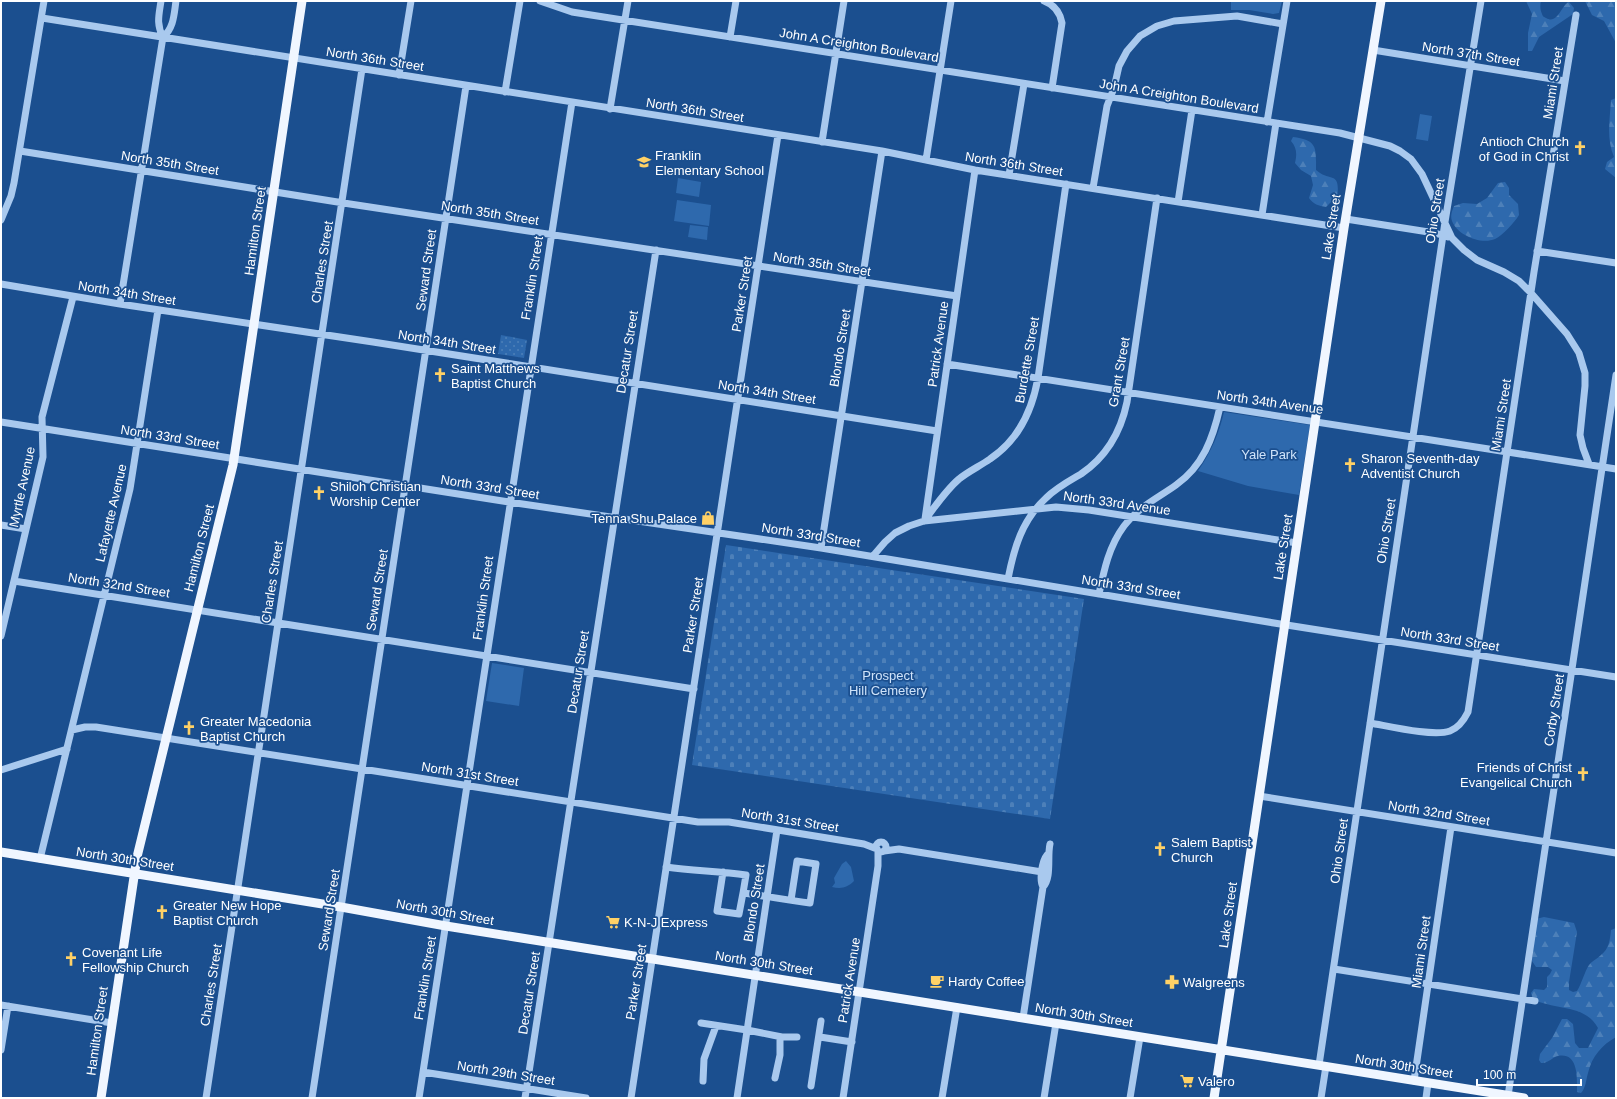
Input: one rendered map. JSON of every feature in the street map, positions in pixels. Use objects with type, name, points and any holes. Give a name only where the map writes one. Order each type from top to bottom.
[{"type":"main road","name":"Hamilton Street","points":[[100,1098],[134,874],[234,459],[302,1]]},
{"type":"main road","name":"Lake Street","points":[[1214,1098],[1358,138],[1381,1]]},
{"type":"main road","name":"North 30th Street","points":[[1,852],[341,906],[446,926],[549,943],[860,991],[1524,1098]]},
{"type":"street","points":[[1,220],[11,196],[20,151],[44,1]]},
{"type":"street","points":[[120,304],[163,37],[159,29],[158,21],[161,1]]},
{"type":"street","points":[[163,37],[169,32],[173,24],[176,1]]},
{"type":"street","points":[[399,75],[411,1]]},
{"type":"street","points":[[505,92],[520,1]]},
{"type":"street","name":"John A Creighton Boulevard","points":[[540,1],[572,12],[1340,133],[1400,150],[1411,159],[1422,174],[1452,238],[1470,255],[1519,281],[1532,293],[1567,334],[1576,347],[1583,366],[1586,386],[1580,435],[1589,464]]},
{"type":"street","points":[[610,108],[628,1]]},
{"type":"street","points":[[730,37],[736,1]]},
{"type":"street","points":[[822,142],[844,1]]},
{"type":"street","points":[[926,160],[952,1]]},
{"type":"street","points":[[1044,1],[1055,7],[1061,16],[1062,23],[1052,88]]},
{"type":"street","points":[[1267,122],[1287,1]]},
{"type":"street","name":"Ohio Street","points":[[1321,1098],[1322,1066],[1334,969],[1445,222],[1481,1]]},
{"type":"street","name":"Miami Street","points":[[1370,723],[1438,733],[1453,730],[1463,721],[1468,712],[1538,250],[1576,15]]},
{"type":"street","points":[[1093,188],[1107,106],[1120,66],[1127,51],[1140,36],[1157,26],[1174,21],[1237,16],[1275,21],[1283,24]]},
{"type":"street","name":"North 36th Street","points":[[42,18],[882,151],[975,170],[1178,202],[1262,215],[1452,238]]},
{"type":"street","name":"North 37th Street","points":[[1373,50],[1565,81]]},
{"type":"street","name":"Charles Street","points":[[206,1098],[362,69]]},
{"type":"street","points":[[1009,175],[1024,84]]},
{"type":"street","name":"Seward Street","points":[[312,1098],[466,86]]},
{"type":"street","name":"Franklin Street","points":[[419,1098],[509,502],[572,102]]},
{"type":"street","points":[[1178,202],[1192,110]]},
{"type":"street","points":[[1262,215],[1276,123]]},
{"type":"street","name":"Parker Street","points":[[631,1098],[778,135]]},
{"type":"street","name":"North 35th Street","points":[[20,151],[273,192],[957,296]]},
{"type":"street","name":"Blondo Street","points":[[821,548],[882,151]]},
{"type":"street","name":"Patrick Avenue","points":[[924,521],[975,170]]},
{"type":"street","name":"Burdette Street","points":[[924,521],[944,494],[955,483],[967,473],[998,454],[1015,437],[1030,410],[1035,395],[1038,378],[1066,184]]},
{"type":"street","name":"Grant Street","points":[[1008,579],[1018,539],[1028,518],[1050,493],[1089,468],[1105,452],[1120,425],[1126,408],[1129,392],[1157,198]]},
{"type":"street","name":"Decatur Street","points":[[525,1098],[634,383],[656,250]]},
{"type":"street","points":[[1538,250],[1616,263]]},
{"type":"street","name":"North 34th Street","points":[[1,284],[73,297],[426,350],[937,431]]},
{"type":"street","name":"Myrtle Avenue","points":[[1,636],[3,620],[14,581],[43,457],[42,417],[73,297]]},
{"type":"street","name":"Lafayette Avenue","points":[[40,859],[130,489],[158,310]]},
{"type":"street","name":"North 34th Avenue","points":[[947,364],[1589,464]]},
{"type":"street","name":"Corby Street","points":[[1508,1096],[1616,376]]},
{"type":"street","points":[[1100,594],[1104,571],[1112,545],[1125,525],[1144,505],[1176,485],[1196,466],[1210,443],[1216,426],[1220,407]]},
{"type":"street","name":"North 33rd Street","points":[[1,422],[509,502],[874,556],[1285,625],[1616,677]]},
{"type":"street","points":[[1589,464],[1616,469]]},
{"type":"street","name":"North 33rd Avenue","points":[[874,556],[885,542],[895,534],[909,526],[924,521],[1056,507],[1132,517],[1297,543]]},
{"type":"street","points":[[1,525],[26,529]]},
{"type":"street","name":"North 32nd Street","points":[[14,581],[694,688]]},
{"type":"street","name":"North 31st Street","points":[[72,730],[92,727],[700,822],[729,822],[864,844],[881,850],[899,849],[1042,872]]},
{"type":"street","points":[[1,770],[67,749]]},
{"type":"street","name":"North 32nd Street","points":[[1259,796],[1616,853]]},
{"type":"street","name":"Miami Street","points":[[1414,1080],[1452,828]]},
{"type":"street","name":"Blondo Street","points":[[737,1098],[777,830]]},
{"type":"street","name":"Patrick Avenue","points":[[843,1098],[878,866],[881,850],[886,846],[882,842]]},
{"type":"street","name":"North 31st Street","points":[[864,844],[882,842],[899,849]]},
{"type":"street","points":[[1023,1018],[1043,887],[1046,882],[1050,844]]},
{"type":"street","points":[[1043,887],[1041,881],[1042,872],[1044,860],[1048,855]]},
{"type":"street","points":[[743,893],[810,903],[816,864],[796,861],[791,900]]},
{"type":"street","points":[[666,867],[697,872],[723,872],[746,875],[740,914],[717,911],[723,872]]},
{"type":"street","points":[[1334,969],[1535,1001]]},
{"type":"street","points":[[1,1050],[4,1006],[112,1023]]},
{"type":"street","points":[[942,1098],[958,1007]]},
{"type":"street","points":[[811,1086],[814,1062],[820,1037],[821,1021]]},
{"type":"street","points":[[1044,1098],[1056,1023]]},
{"type":"street","points":[[701,1024],[747,1030],[780,1037],[797,1037]]},
{"type":"street","points":[[702,1081],[704,1059],[716,1026]]},
{"type":"street","points":[[775,1078],[780,1055],[780,1037]]},
{"type":"street","points":[[820,1037],[852,1042]]},
{"type":"street","points":[[1130,1098],[1140,1037]]},
{"type":"street","name":"North 29th Street","points":[[423,1072],[586,1098]]},
{"type":"street","points":[[1426,1098],[1428,1083]]},
{"type":"green space","points":[[1231,1],[1282,1],[1279,13],[1273,14],[1249,10],[1231,10]]},
{"type":"green space","points":[[1526,1],[1541,1],[1540,6],[1543,16],[1550,19],[1554,19],[1569,2],[1574,8],[1573,14],[1539,37],[1532,51],[1528,51],[1528,33],[1532,14]]},
{"type":"green space","points":[[1585,1],[1616,1],[1616,43],[1604,21],[1592,15]]},
{"type":"green space","points":[[1616,98],[1616,178],[1605,169],[1607,162],[1614,157],[1610,143],[1609,128],[1611,100]]},
{"type":"green space","points":[[1420,114],[1432,116],[1428,141],[1416,139]]},
{"type":"green space","points":[[1293,137],[1307,140],[1314,146],[1316,170],[1321,174],[1336,180],[1338,190],[1337,199],[1332,201],[1326,207],[1312,202],[1309,198],[1313,185],[1311,176],[1301,170],[1295,163],[1296,151],[1291,141]]},
{"type":"green space","points":[[678,178],[701,182],[699,197],[676,193]]},
{"type":"green space","points":[[1505,182],[1509,188],[1509,195],[1518,204],[1519,215],[1514,222],[1498,237],[1489,241],[1470,238],[1459,231],[1451,219],[1454,206],[1463,203],[1477,204],[1487,198],[1498,183]]},
{"type":"green space","points":[[677,200],[711,205],[709,226],[674,221]]},
{"type":"green space","points":[[690,225],[708,227],[707,240],[688,237]]},
{"type":"green space","points":[[501,335],[527,340],[524,358],[498,354]]},
{"type":"green space","name":"Yale Park","points":[[1224,412],[1310,425],[1299,495],[1248,486],[1198,471],[1214,443]]},
{"type":"green space","name":"Prospect Hill Cemetery","points":[[726,545],[1084,599],[1050,819],[692,765]]},
{"type":"green space","points":[[492,663],[524,668],[519,706],[486,701]]},
{"type":"green space","points":[[846,861],[851,867],[854,881],[844,887],[832,887],[835,883],[834,878],[842,864]]},
{"type":"green space","points":[[1544,917],[1574,923],[1577,932],[1569,982],[1569,990],[1573,992],[1577,991],[1589,965],[1604,953],[1610,941],[1611,930],[1616,928],[1616,1037],[1602,1047],[1595,1056],[1590,1067],[1584,1089],[1581,1093],[1577,1092],[1577,1074],[1570,1058],[1558,1056],[1543,1063],[1539,1060],[1540,1054],[1552,1038],[1562,1019],[1567,1019],[1573,1024],[1575,1043],[1579,1048],[1588,1048],[1598,1028],[1592,1020],[1577,1011],[1542,1003],[1533,999],[1531,993],[1534,989],[1544,990],[1547,987],[1547,977],[1552,970],[1548,967],[1536,967],[1532,961],[1536,919]]},
{"type":"place","name":"Antioch Church of God in Christ","points":[[1580,148]]},
{"type":"place","name":"Franklin Elementary School","points":[[644,162]]},
{"type":"place","name":"Saint Matthews Baptist Church","points":[[440,375]]},
{"type":"place","name":"Sharon Seventh-day Adventist Church","points":[[1350,465]]},
{"type":"place","name":"Shiloh Christian Worship Center","points":[[319,493]]},
{"type":"place","name":"Tenna Shu Palace","points":[[708,518]]},
{"type":"place","name":"Greater Macedonia Baptist Church","points":[[189,728]]},
{"type":"place","name":"Friends of Christ Evangelical Church","points":[[1583,774]]},
{"type":"place","name":"Salem Baptist Church","points":[[1160,849]]},
{"type":"place","name":"Greater New Hope Baptist Church","points":[[162,912]]},
{"type":"place","name":"K-N-J Express","points":[[613,922]]},
{"type":"place","name":"Covenant Life Fellowship Church","points":[[71,959]]},
{"type":"place","name":"Hardy Coffee","points":[[937,981]]},
{"type":"place","name":"Walgreens","points":[[1172,982]]},
{"type":"place","name":"Valero","points":[[1187,1081]]}]
